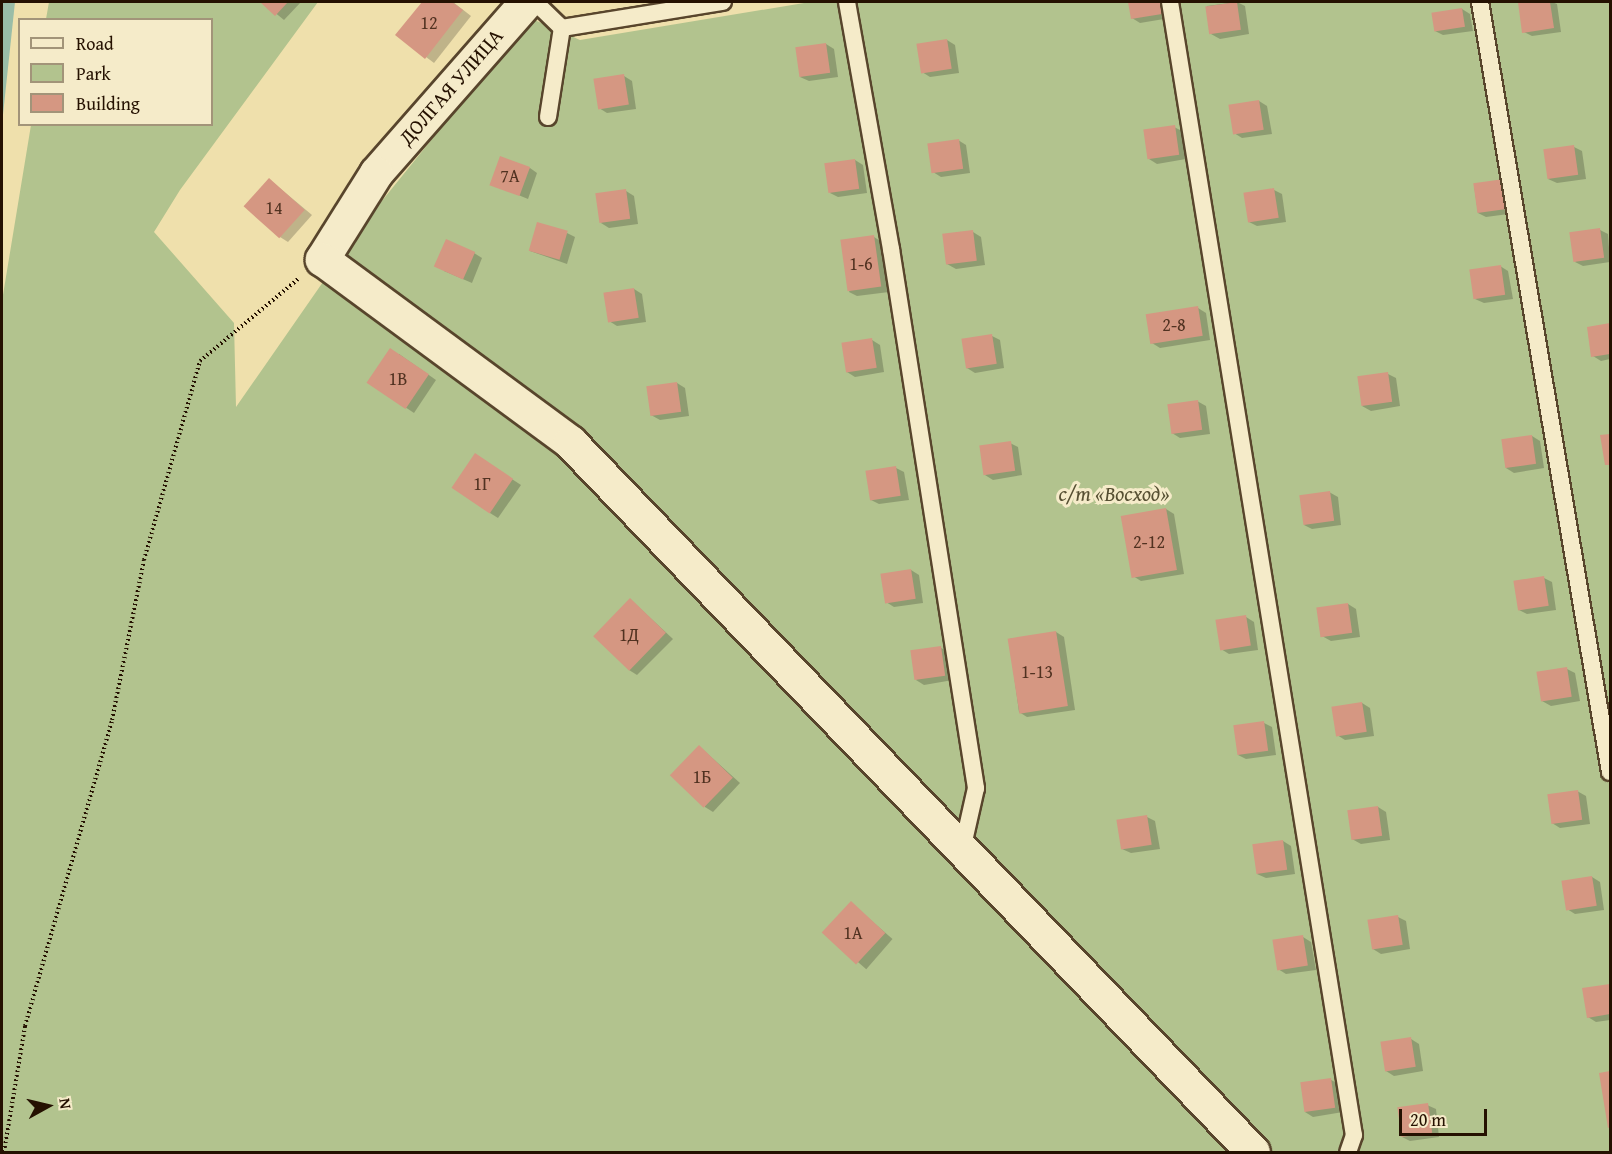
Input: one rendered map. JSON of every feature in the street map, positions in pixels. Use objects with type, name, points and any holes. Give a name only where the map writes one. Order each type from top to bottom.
[{"type":"street","name":"ДОЛГАЯ УЛИЦА","points":[[322,259],[376,173],[526,2]]},
{"type":"street","points":[[322,259],[570,442],[1253,1152]]},
{"type":"lane","points":[[536,2],[562,28]]},
{"type":"lane","points":[[562,28],[723,2]]},
{"type":"lane","points":[[847,2],[891,249],[976,788],[962,850]]},
{"type":"lane","points":[[1170,2],[1354,1135],[1348,1152]]},
{"type":"lane","points":[[1480,2],[1611,772]]},
{"type":"lane","points":[[548,117],[562,28]]},
{"type":"path","points":[[4,1152],[25,1026],[112,720],[144,560],[200,361],[322,259]]},
{"type":"green space","name":"с/т «Восход»","points":[[49,2],[318,2],[180,190],[154,232],[234,323],[236,407],[364,223],[530,18],[580,40],[810,2],[1610,2],[1610,1152],[2,1152],[2,301],[31,126],[213,126],[213,18],[46,18]]},
{"type":"shaded area","points":[[2,2],[15,2],[2,124]]},
{"type":"building","points":[[260,2],[288,2],[275,16]]},
{"type":"building","points":[[422,2],[452,2],[463,10],[425,59],[395,35]]},
{"type":"building","points":[[1128,2],[1160,2],[1162,14],[1131,19]]},
{"type":"building","points":[[1237,2],[1241,30],[1209,34],[1205,6]]},
{"type":"building","points":[[1518,2],[1550,2],[1554,28],[1522,33]]},
{"type":"building","points":[[1462,8],[1465,27],[1434,32],[1431,13]]},
{"type":"building","points":[[947,39],[952,69],[921,73],[916,44]]},
{"type":"building","points":[[826,43],[830,73],[799,77],[795,47]]},
{"type":"building","points":[[624,74],[629,105],[598,109],[593,79]]},
{"type":"building","points":[[1259,100],[1264,130],[1233,134],[1228,105]]},
{"type":"building","points":[[1175,125],[1179,155],[1147,159],[1143,129]]},
{"type":"building","points":[[959,139],[963,169],[931,173],[927,143]]},
{"type":"building","points":[[1574,145],[1578,175],[1547,179],[1543,149]]},
{"type":"building","points":[[500,156],[530,167],[519,196],[489,185]]},
{"type":"building","points":[[855,159],[859,189],[828,193],[824,163]]},
{"type":"building","points":[[269,178],[305,210],[279,238],[244,206]]},
{"type":"building","points":[[1504,179],[1508,209],[1477,213],[1473,183]]},
{"type":"building","points":[[1274,188],[1279,218],[1248,222],[1243,193]]},
{"type":"building","points":[[626,189],[630,219],[599,223],[595,193]]},
{"type":"building","points":[[537,222],[568,231],[559,260],[529,251]]},
{"type":"building","points":[[1600,228],[1604,258],[1573,262],[1569,232]]},
{"type":"building","points":[[973,230],[977,261],[946,265],[942,234]]},
{"type":"building","points":[[874,235],[881,286],[848,291],[840,240]]},
{"type":"building","points":[[446,239],[475,252],[463,279],[434,266]]},
{"type":"building","points":[[1501,265],[1505,295],[1473,299],[1469,269]]},
{"type":"building","points":[[634,288],[639,318],[608,322],[603,293]]},
{"type":"building","points":[[1198,306],[1203,336],[1150,344],[1146,314]]},
{"type":"building","points":[[1610,323],[1610,354],[1591,357],[1587,327]]},
{"type":"building","points":[[992,334],[997,364],[966,368],[961,339]]},
{"type":"building","points":[[872,338],[877,368],[846,372],[841,343]]},
{"type":"building","points":[[390,348],[429,374],[405,409],[367,383]]},
{"type":"building","points":[[1388,372],[1392,402],[1361,406],[1357,376]]},
{"type":"building","points":[[677,382],[681,412],[650,416],[646,386]]},
{"type":"building","points":[[1198,400],[1202,430],[1171,434],[1167,404]]},
{"type":"building","points":[[1610,434],[1610,465],[1605,465],[1600,435]]},
{"type":"building","points":[[1532,435],[1536,464],[1505,468],[1501,439]]},
{"type":"building","points":[[1011,441],[1015,471],[983,475],[979,445]]},
{"type":"building","points":[[475,453],[513,479],[490,514],[452,488]]},
{"type":"building","points":[[896,466],[901,496],[870,500],[865,471]]},
{"type":"building","points":[[1330,491],[1334,521],[1303,525],[1299,495]]},
{"type":"building","points":[[1166,508],[1177,570],[1132,578],[1121,516]]},
{"type":"building","points":[[911,569],[916,599],[885,603],[880,574]]},
{"type":"building","points":[[1544,576],[1549,606],[1518,610],[1513,581]]},
{"type":"building","points":[[630,598],[666,633],[629,671],[593,636]]},
{"type":"building","points":[[1348,603],[1352,633],[1320,637],[1316,607]]},
{"type":"building","points":[[1246,615],[1251,646],[1220,650],[1215,620]]},
{"type":"building","points":[[1056,631],[1068,706],[1019,714],[1008,639]]},
{"type":"building","points":[[941,646],[945,676],[914,680],[910,650]]},
{"type":"building","points":[[1567,667],[1572,697],[1541,701],[1536,672]]},
{"type":"building","points":[[1362,702],[1367,732],[1336,736],[1331,707]]},
{"type":"building","points":[[1264,721],[1268,751],[1237,755],[1233,725]]},
{"type":"building","points":[[699,745],[733,778],[704,808],[670,775]]},
{"type":"building","points":[[1578,790],[1582,820],[1551,824],[1547,794]]},
{"type":"building","points":[[1378,806],[1382,836],[1351,840],[1347,810]]},
{"type":"building","points":[[1147,815],[1152,845],[1121,849],[1116,820]]},
{"type":"building","points":[[1283,840],[1287,870],[1256,874],[1252,844]]},
{"type":"building","points":[[1592,876],[1597,906],[1566,910],[1561,881]]},
{"type":"building","points":[[851,901],[885,933],[856,965],[822,932]]},
{"type":"building","points":[[1398,915],[1403,945],[1372,949],[1367,920]]},
{"type":"building","points":[[1303,935],[1308,966],[1277,970],[1272,940]]},
{"type":"building","points":[[1610,984],[1610,1014],[1587,1018],[1582,988]]},
{"type":"building","points":[[1411,1037],[1416,1067],[1385,1071],[1380,1042]]},
{"type":"building","points":[[1610,1071],[1610,1127],[1608,1128],[1599,1073]]},
{"type":"building","points":[[1331,1078],[1335,1108],[1304,1112],[1300,1082]]},
{"type":"building","points":[[1428,1103],[1432,1133],[1401,1137],[1397,1107]]}]
